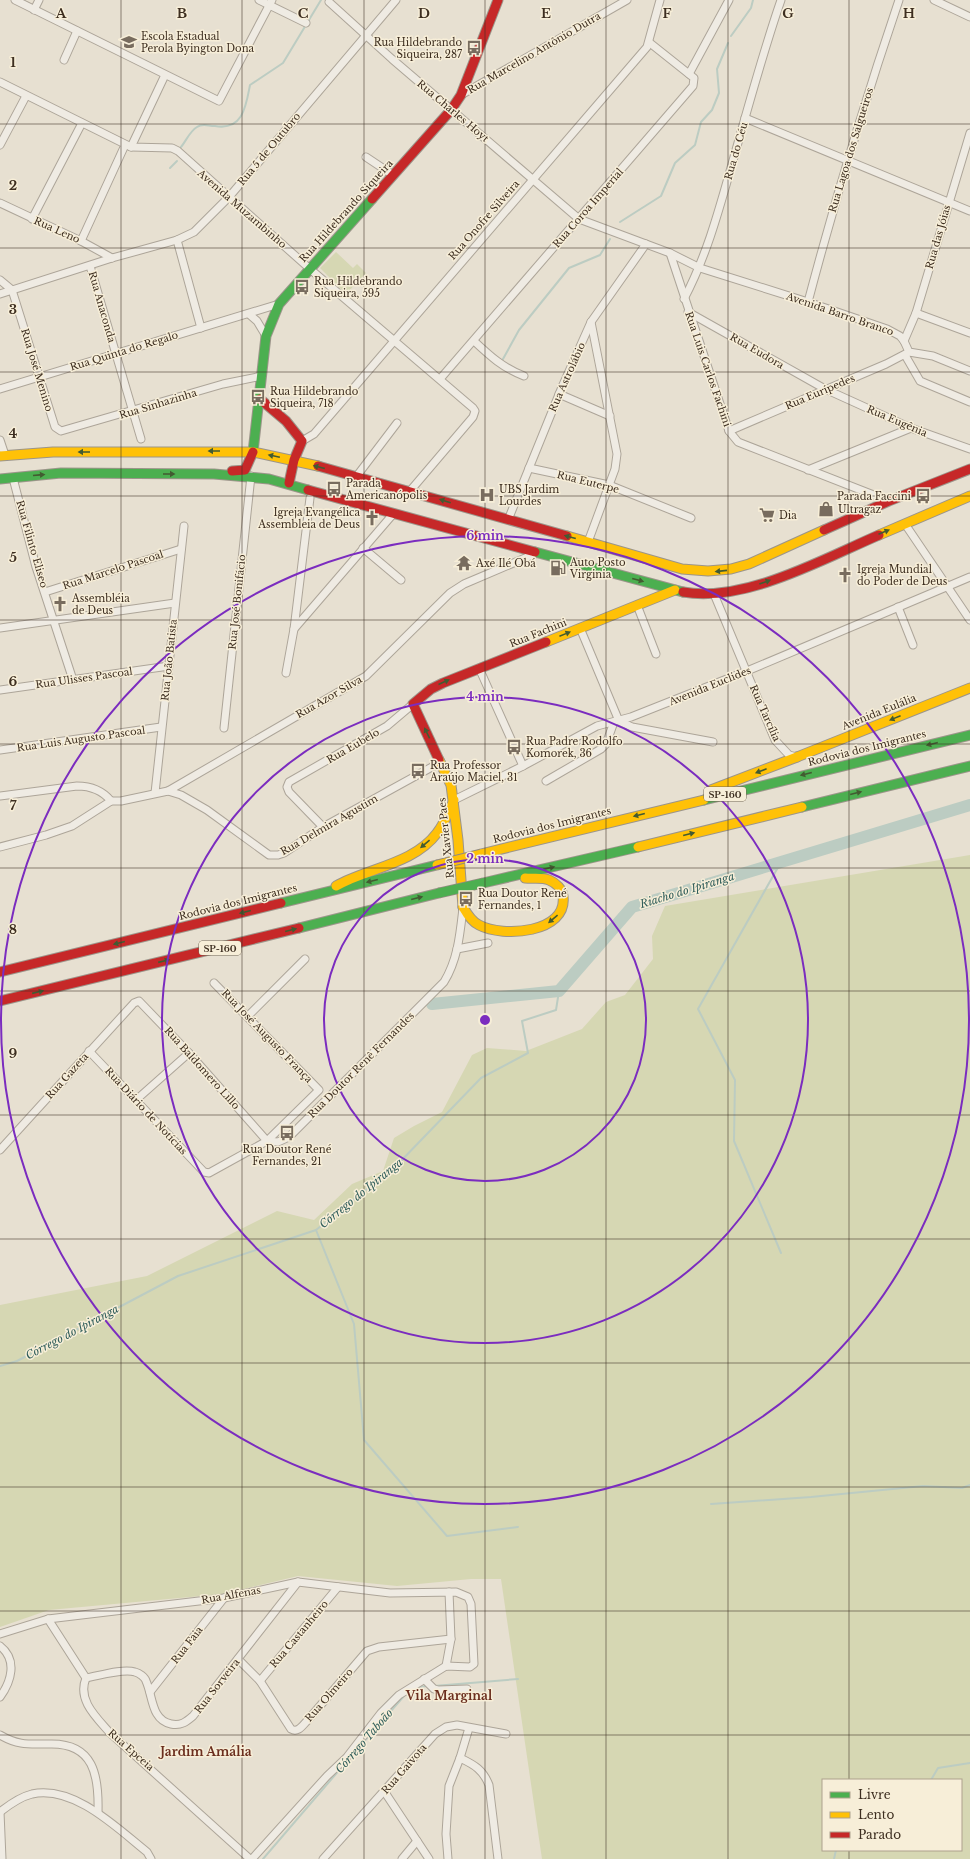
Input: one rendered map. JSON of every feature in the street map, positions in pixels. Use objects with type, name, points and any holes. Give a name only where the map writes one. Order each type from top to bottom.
[{"type":"main road","name":"Rua Hildebrando Siqueira","points":[[214,474],[223,471],[245,470],[253,452],[266,336],[279,304],[451,110],[461,95],[498,0]]},
{"type":"main road","points":[[260,399],[296,431],[302,440],[294,460],[289,483]]},
{"type":"main road","points":[[258,417],[265,412],[276,412]]},
{"type":"main road","points":[[2,456],[53,452],[253,452],[294,460],[410,491],[682,569],[708,572],[729,570],[749,564],[889,501],[970,469]]},
{"type":"main road","points":[[0,479],[61,473],[214,474],[251,476],[289,483],[675,590],[714,594],[747,588],[778,578],[970,496]]},
{"type":"main road","name":"Rua Fachini","points":[[412,704],[431,689],[479,668],[675,590]]},
{"type":"main road","name":"Avenida Eulália","points":[[662,809],[970,688]]},
{"type":"main road","name":"Rua Xavier Paes","points":[[412,704],[451,785],[454,800],[463,907]]},
{"type":"main road","name":"Rodovia dos Imigrantes","points":[[0,972],[662,809],[970,735]]},
{"type":"main road","name":"SP-160","points":[[0,1001],[180,958],[439,893],[970,766]]},
{"type":"main road","points":[[329,891],[350,877],[401,859],[423,847],[434,837],[443,824],[454,800]]},
{"type":"main road","points":[[463,907],[474,922],[486,930],[493,932],[519,932],[549,923],[558,916],[562,908],[563,895],[560,889],[548,880],[525,878],[518,875]]},
{"type":"street","points":[[15,0],[219,101],[271,3]]},
{"type":"street","points":[[34,10],[39,0]]},
{"type":"street","points":[[259,0],[271,3],[306,22]]},
{"type":"street","name":"Rua 5 de Outubro","points":[[0,294],[112,258],[177,240],[194,232],[229,197],[396,0]]},
{"type":"street","name":"Rua Marcelino Antônio Dutra","points":[[461,95],[627,0]]},
{"type":"street","name":"Rua Onofre Silveira","points":[[302,440],[314,434],[534,180],[650,43],[660,0]]},
{"type":"street","points":[[650,43],[689,74],[729,0]]},
{"type":"street","name":"Rua do Céu","points":[[684,299],[700,268],[720,208],[764,52],[781,0]]},
{"type":"street","name":"Rua Lagoa dos Salgueiros","points":[[808,302],[847,160],[898,0]]},
{"type":"street","points":[[934,0],[970,17]]},
{"type":"street","name":"Rua Charles Hoyt","points":[[329,2],[451,110],[579,219]]},
{"type":"street","points":[[64,60],[77,31]]},
{"type":"street","name":"Rua Coroa Imperial","points":[[440,379],[693,86],[694,80],[689,74]]},
{"type":"street","points":[[81,241],[165,75]]},
{"type":"street","name":"Avenida Muzambinho","points":[[0,82],[128,146],[172,148],[310,269],[473,408],[475,411],[473,417],[410,491]]},
{"type":"street","points":[[0,145],[26,96]]},
{"type":"street","points":[[745,118],[970,211]]},
{"type":"street","points":[[32,219],[82,123]]},
{"type":"street","name":"Rua das Jóias","points":[[904,341],[916,313],[948,202],[970,133]]},
{"type":"street","points":[[366,156],[393,175]]},
{"type":"street","name":"Rua Leno","points":[[0,204],[81,241],[112,258]]},
{"type":"street","points":[[579,219],[670,253]]},
{"type":"street","points":[[177,240],[201,328]]},
{"type":"street","name":"Rua Astrolábio","points":[[508,520],[559,394],[591,322],[646,244]]},
{"type":"street","name":"Avenida Barro Branco","points":[[670,253],[700,268],[808,302],[896,333],[904,341],[907,353],[920,381],[970,402]]},
{"type":"street","name":"Rua Luis Carlos Fachini","points":[[670,253],[688,312],[729,431],[738,442],[889,501]]},
{"type":"street","name":"Rua Anaconda","points":[[90,266],[141,439]]},
{"type":"street","points":[[0,280],[12,290]]},
{"type":"street","name":"Rua José Menino","points":[[12,290],[55,427]]},
{"type":"street","name":"Rua Quinta do Regalo","points":[[0,389],[279,304]]},
{"type":"street","name":"Rua Eudora","points":[[688,312],[825,389]]},
{"type":"street","points":[[916,313],[970,333]]},
{"type":"street","points":[[249,314],[257,321],[266,336]]},
{"type":"street","points":[[588,542],[615,469],[617,454],[591,322]]},
{"type":"street","points":[[474,341],[499,364],[510,371],[524,376]]},
{"type":"street","points":[[907,353],[933,356],[970,371]]},
{"type":"street","name":"Rua Eurípedes","points":[[729,431],[907,353]]},
{"type":"street","name":"Rua Sinhazinha","points":[[55,427],[61,431],[65,431],[223,384],[262,376]]},
{"type":"street","name":"Rua Eugênia","points":[[825,389],[911,428],[970,449]]},
{"type":"street","points":[[559,394],[610,416]]},
{"type":"street","points":[[356,477],[397,422]]},
{"type":"street","points":[[808,470],[911,428]]},
{"type":"street","points":[[0,440],[2,456]]},
{"type":"street","name":"Rua Euterpe","points":[[529,468],[609,486],[691,518]]},
{"type":"street","name":"Rua José Bonifácio","points":[[224,728],[251,476]]},
{"type":"street","name":"Rua Filinto Eliseo","points":[[13,478],[27,536],[73,680]]},
{"type":"street","points":[[286,673],[294,629],[310,498]]},
{"type":"street","points":[[294,629],[394,513]]},
{"type":"street","points":[[905,524],[970,620]]},
{"type":"street","name":"Rua João Batista","points":[[155,793],[184,526]]},
{"type":"street","points":[[364,548],[401,580]]},
{"type":"street","name":"Rua Marcelo Pascoal","points":[[45,592],[181,549]]},
{"type":"street","name":"Rua Azor Silva","points":[[168,792],[366,676],[450,593],[464,584],[539,552]]},
{"type":"street","name":"Avenida Euclides","points":[[454,800],[522,766],[596,726],[616,722],[747,671],[970,577]]},
{"type":"street","name":"Rua Tarcília","points":[[714,594],[776,740],[789,754],[797,757]]},
{"type":"street","points":[[0,628],[176,603]]},
{"type":"street","points":[[637,605],[656,654]]},
{"type":"street","points":[[898,607],[914,645]]},
{"type":"street","points":[[546,781],[601,749],[606,744],[616,722],[580,628]]},
{"type":"street","name":"Rua Ulisses Pascoal","points":[[0,690],[169,666]]},
{"type":"street","points":[[479,668],[522,766]]},
{"type":"street","name":"Rua Eubelo","points":[[324,827],[289,792],[287,787],[289,782],[387,726],[412,704]]},
{"type":"street","points":[[616,722],[632,727],[713,742]]},
{"type":"street","name":"Rua Luis Augusto Pascoal","points":[[0,750],[161,727]]},
{"type":"street","name":"Rua Delmira Agustim","points":[[0,847],[46,835],[72,826],[111,801],[121,801],[155,793],[168,792],[181,795],[207,810],[268,855],[273,856],[284,853],[324,827],[441,762]]},
{"type":"street","points":[[0,796],[77,786],[89,786],[104,793],[111,801]]},
{"type":"street","name":"Rua Doutor Renê Fernandes","points":[[204,1172],[212,1172],[267,1142],[278,1142],[289,1137],[444,982],[451,970],[458,949],[463,907]]},
{"type":"street","points":[[458,949],[488,943]]},
{"type":"street","points":[[248,1016],[305,959]]},
{"type":"street","name":"Rua José Augusto França","points":[[214,983],[319,1090],[267,1142]]},
{"type":"street","name":"Rua Baldomero Lillo","points":[[134,1003],[139,1001],[142,1003],[189,1053],[267,1142]]},
{"type":"street","name":"Rua Gazeta","points":[[0,1150],[134,1003]]},
{"type":"street","name":"Rua Diário de Notícias","points":[[89,1051],[204,1172]]},
{"type":"street","points":[[136,1100],[189,1053]]},
{"type":"street","name":"Rua Alfenas","points":[[0,1634],[48,1619],[224,1598],[298,1582],[390,1593],[449,1592],[463,1594],[468,1597],[471,1604],[475,1658],[472,1666],[446,1666]]},
{"type":"street","name":"Rua Sorveira","points":[[86,1678],[124,1671],[134,1671],[146,1680],[156,1712],[162,1720],[177,1725],[185,1723],[193,1716],[298,1582]]},
{"type":"street","name":"Rua Castanheiro","points":[[260,1681],[338,1587]]},
{"type":"street","points":[[251,1859],[327,1776],[347,1757],[381,1713],[399,1695],[446,1666],[451,1639],[449,1592]]},
{"type":"street","name":"Rua Faia","points":[[150,1692],[224,1598]]},
{"type":"street","points":[[48,1619],[86,1678]]},
{"type":"street","name":"Rua Olmeiro","points":[[238,1659],[260,1681],[291,1729],[298,1730],[367,1651],[379,1647],[451,1639]]},
{"type":"street","points":[[0,1646],[6,1651],[12,1672],[9,1683],[0,1697]]},
{"type":"street","name":"Rua Epceia","points":[[86,1678],[82,1687],[84,1697],[94,1715],[110,1733],[251,1859]]},
{"type":"street","points":[[424,1679],[434,1689],[442,1691],[467,1689]]},
{"type":"street","name":"Rua Gaivota","points":[[323,1859],[435,1734],[446,1727],[457,1725],[506,1734]]},
{"type":"street","points":[[448,1859],[447,1803],[449,1786],[460,1758],[469,1728]]},
{"type":"street","points":[[0,1735],[12,1742],[25,1745],[52,1744],[73,1747],[84,1754],[93,1766],[97,1780],[98,1812]]},
{"type":"street","points":[[460,1758],[477,1766],[484,1774],[489,1785],[498,1859]]},
{"type":"street","points":[[384,1791],[429,1859]]},
{"type":"street","points":[[2,1859],[0,1812],[14,1801],[30,1794],[41,1792],[52,1793],[73,1800],[98,1812],[147,1852],[151,1859]]},
{"type":"street","points":[[402,1859],[417,1841]]},
{"type":"green space","points":[[336,252],[353,268],[357,264],[366,273],[346,294],[320,268]]},
{"type":"green space","points":[[970,855],[970,1859],[542,1859],[501,1579],[471,1579],[397,1586],[298,1576],[223,1594],[49,1610],[0,1627],[0,1305],[147,1276],[277,1211],[314,1220],[352,1184],[383,1171],[394,1138],[442,1112],[472,1055],[487,1048],[526,1051],[582,1029],[606,1002],[625,995],[653,959],[652,936],[665,906]]},
{"type":"waterway","points":[[181,147],[192,131],[199,126],[224,127],[232,125],[237,121],[245,109],[250,85],[283,63],[321,0]]},
{"type":"waterway","points":[[731,36],[751,8],[753,0]]},
{"type":"waterway","points":[[620,222],[661,196],[675,163],[695,145],[701,122],[712,110],[719,93],[717,69],[728,43]]},
{"type":"waterway","points":[[170,168],[177,161]]},
{"type":"waterway","points":[[503,359],[519,330],[569,268],[600,255],[610,239]]},
{"type":"waterway","name":"Riacho do Ipiranga","points":[[432,1004],[559,991],[632,907],[970,805]]},
{"type":"waterway","points":[[781,862],[698,1009],[735,1080],[734,1141],[781,1253]]},
{"type":"waterway","name":"Córrego do Ipiranga","points":[[0,1366],[17,1361],[178,1276],[316,1230],[397,1165],[481,1078],[528,1053],[522,1021],[556,1010],[559,991]]},
{"type":"waterway","points":[[316,1230],[354,1324],[364,1440],[447,1536],[518,1527]]},
{"type":"waterway","points":[[711,1504],[811,1497],[923,1486],[962,1488],[970,1485]]},
{"type":"waterway","name":"Córrego Taboão","points":[[434,1686],[518,1679]]},
{"type":"waterway","name":"Córrego Taboão","points":[[418,1687],[428,1686]]},
{"type":"waterway","name":"Córrego Taboão","points":[[354,1753],[404,1696]]},
{"type":"waterway","name":"Córrego Taboão","points":[[263,1859],[347,1761]]},
{"type":"waterway","points":[[932,1779],[938,1768],[970,1763]]},
{"type":"waterway","points":[[834,1859],[836,1851]]},
{"type":"traffic: fast","points":[[253,452],[266,336],[279,304],[372,199]]},
{"type":"traffic: fast","points":[[0,479],[61,473],[214,474],[269,479],[308,490]]},
{"type":"traffic: fast","points":[[535,552],[683,592]]},
{"type":"traffic: fast","points":[[704,800],[970,735]]},
{"type":"traffic: fast","points":[[802,807],[970,766]]},
{"type":"traffic: fast","points":[[483,883],[638,847]]},
{"type":"traffic: fast","points":[[281,903],[437,865]]},
{"type":"traffic: fast","points":[[439,893],[483,883]]},
{"type":"traffic: fast","points":[[299,928],[439,893]]},
{"type":"traffic: slow","points":[[0,456],[53,452],[253,452],[318,466]]},
{"type":"traffic: slow","points":[[879,535],[970,496]]},
{"type":"traffic: slow","points":[[567,536],[682,569],[708,571],[731,569],[749,564],[824,530]]},
{"type":"traffic: slow","points":[[546,642],[675,590]]},
{"type":"traffic: slow","points":[[797,757],[970,688]]},
{"type":"traffic: slow","points":[[711,790],[797,757]]},
{"type":"traffic: slow","points":[[439,760],[451,785],[458,840],[463,907]]},
{"type":"traffic: slow","points":[[336,886],[403,859],[416,852],[440,829],[454,800]]},
{"type":"traffic: slow","points":[[481,854],[704,800]]},
{"type":"traffic: slow","points":[[638,847],[802,807]]},
{"type":"traffic: slow","points":[[437,865],[481,854]]},
{"type":"traffic: slow","points":[[463,907],[474,922],[490,929],[517,931],[545,925],[555,918],[562,908],[563,896],[561,891],[549,880],[540,878],[525,878]]},
{"type":"traffic: jam","points":[[372,199],[451,110],[461,95],[498,0]]},
{"type":"traffic: jam","points":[[260,399],[286,421],[302,441],[294,460],[289,483]]},
{"type":"traffic: jam","points":[[232,471],[245,470],[253,452]]},
{"type":"traffic: jam","points":[[318,466],[567,536]]},
{"type":"traffic: jam","points":[[824,530],[889,501],[970,469]]},
{"type":"traffic: jam","points":[[308,490],[535,552]]},
{"type":"traffic: jam","points":[[683,592],[707,594],[732,591],[757,585],[783,577],[879,535]]},
{"type":"traffic: jam","points":[[439,760],[413,704],[431,689],[443,683],[546,642]]},
{"type":"traffic: jam","points":[[0,972],[281,903]]},
{"type":"traffic: jam","points":[[0,1001],[299,928]]},
{"type":"place","name":"Escola Estadual Perola Byington Dona","points":[[129,42]]},
{"type":"place","name":"Rua Hildebrando Siqueira, 287","points":[[474,48]]},
{"type":"place","name":"Rua Hildebrando Siqueira, 595","points":[[302,287]]},
{"type":"place","name":"Rua Hildebrando Siqueira, 718","points":[[258,397]]},
{"type":"place","name":"Parada Americanópolis","points":[[334,489]]},
{"type":"place","name":"UBS Jardim Lourdes","points":[[487,495]]},
{"type":"place","name":"Parada Faccini","points":[[923,496]]},
{"type":"place","name":"Ultragaz","points":[[826,509]]},
{"type":"place","name":"Dia","points":[[767,515]]},
{"type":"place","name":"Igreja Evangélica Assembleia de Deus","points":[[372,518]]},
{"type":"place","name":"Axé Ilé Obá","points":[[464,563]]},
{"type":"place","name":"Auto Posto Virginia","points":[[558,568]]},
{"type":"place","name":"Igreja Mundial do Poder de Deus","points":[[845,575]]},
{"type":"place","name":"Assembléia de Deus","points":[[60,604]]},
{"type":"place","name":"Rua Padre Rodolfo Komorek, 36","points":[[514,747]]},
{"type":"place","name":"Rua Professor Araújo Maciel, 31","points":[[418,771]]},
{"type":"place","name":"Rua Doutor René Fernandes, 1","points":[[466,899]]},
{"type":"place","name":"Rua Doutor René Fernandes, 21","points":[[287,1133]]},
{"type":"district","name":"Vila Marginal","points":[[449,1695]]},
{"type":"district","name":"Jardim Amália","points":[[206,1751]]}]
